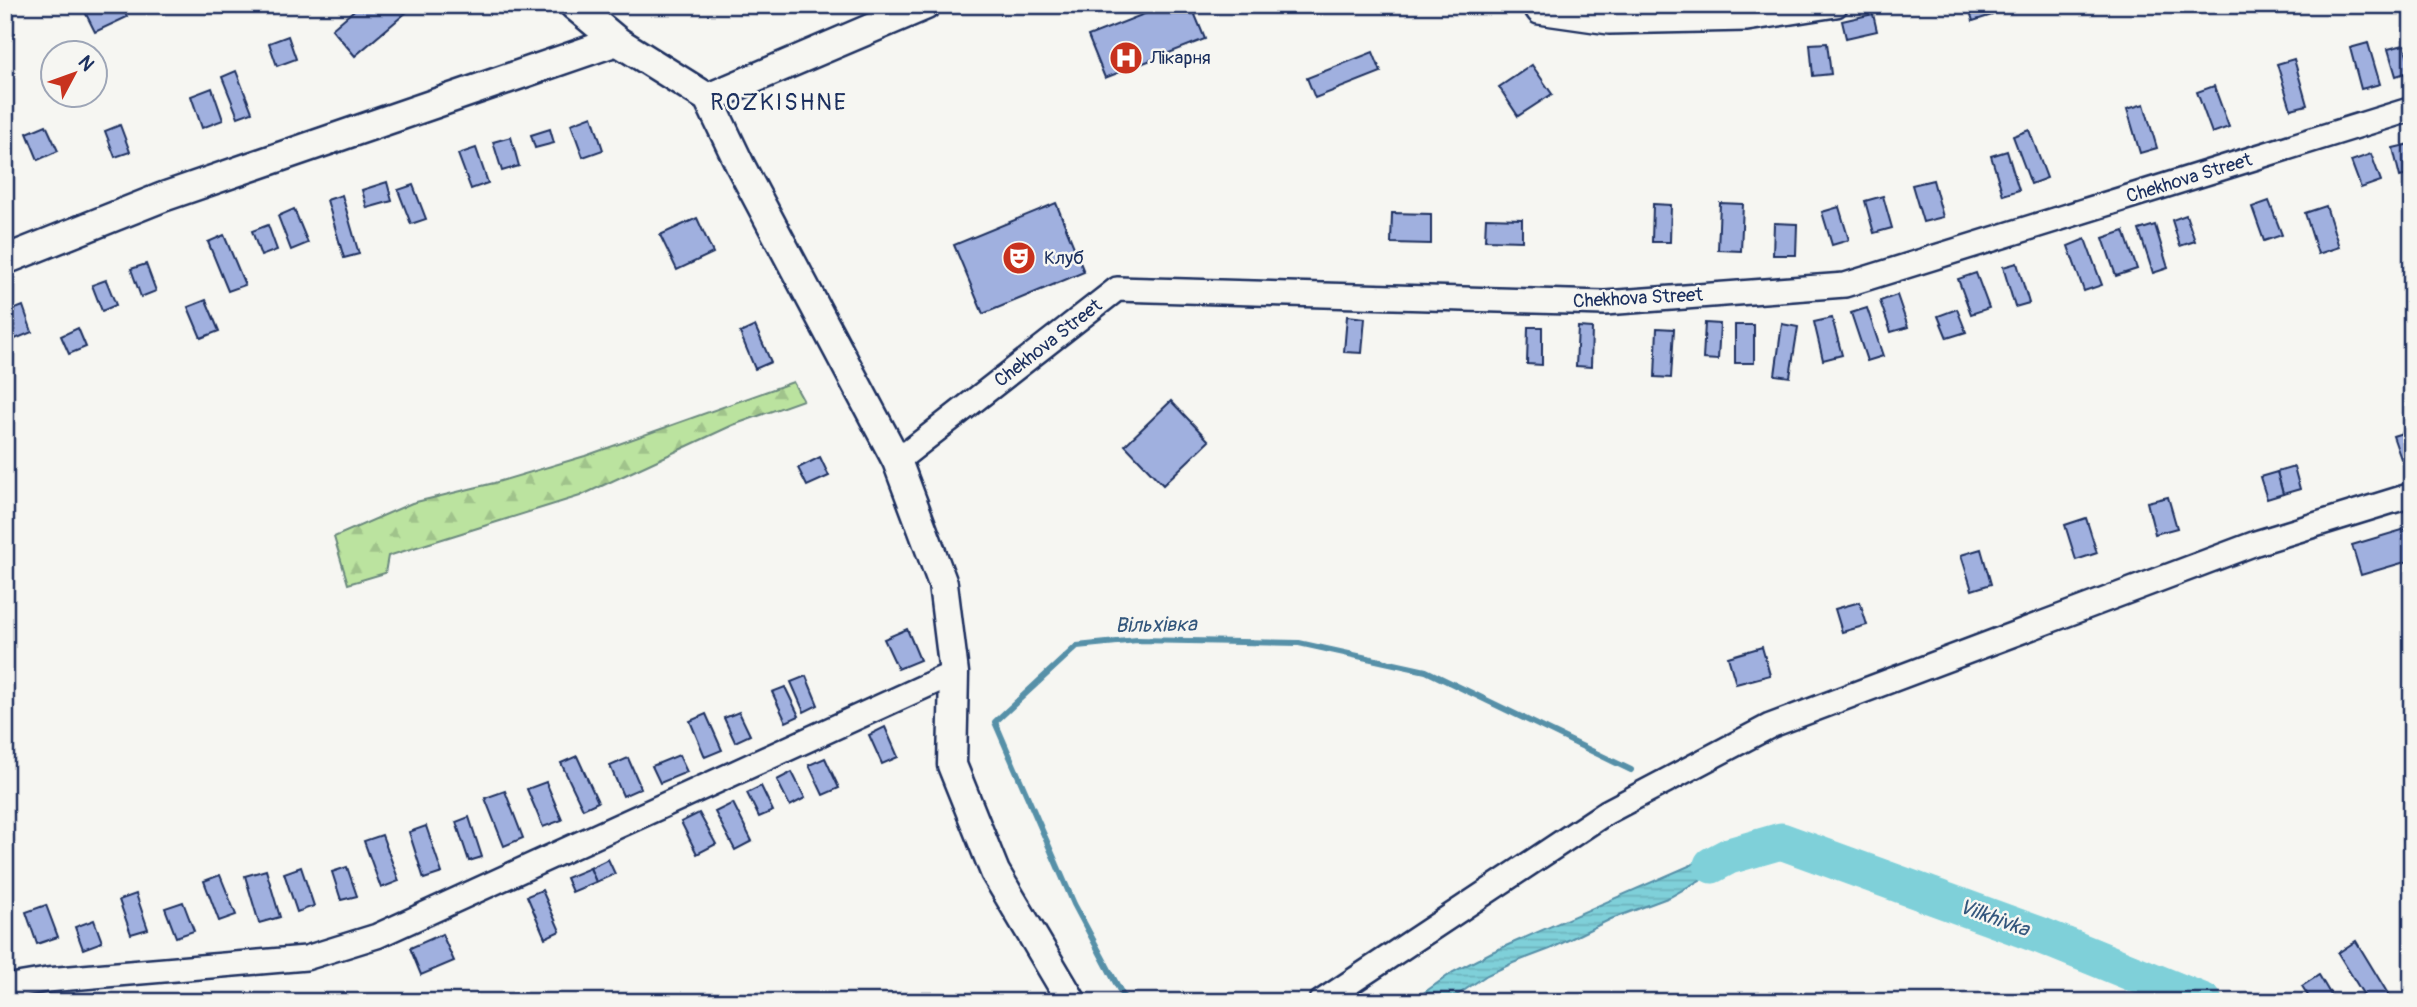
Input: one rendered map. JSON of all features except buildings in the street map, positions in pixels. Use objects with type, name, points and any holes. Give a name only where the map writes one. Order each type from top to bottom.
[{"type":"street","points":[[575,5],[617,41],[708,98],[740,165],[897,461],[943,584],[954,673],[952,765],[995,872],[1072,1002]]},
{"type":"street","points":[[708,98],[926,5]]},
{"type":"street","points":[[1534,5],[1539,12],[1609,22],[1747,19],[1836,5]]},
{"type":"street","points":[[5,260],[163,197],[617,41]]},
{"type":"street","name":"Chekhova Street","points":[[897,461],[1117,289],[1605,303],[1845,285],[2412,109]]},
{"type":"street","points":[[1321,1002],[1607,811],[1770,726],[2256,542],[2412,495]]},
{"type":"street","points":[[5,987],[47,980],[306,958],[377,936],[954,673]]},
{"type":"green space","points":[[793,382],[803,400],[733,425],[580,496],[388,556],[385,573],[348,584],[334,537],[412,503],[494,483],[585,456]]},
{"type":"water","points":[[1759,839],[1761,854],[1716,871],[1670,897],[1611,919],[1550,949],[1487,975],[1447,1002],[1411,1002],[1453,972],[1492,952],[1730,848]]},
{"type":"waterway","name":"Вільхівка","points":[[1126,1002],[1074,904],[995,722],[1077,646],[1137,640],[1299,643],[1426,671],[1631,770]]},
{"type":"waterway","name":"Vilkhivka","points":[[1712,865],[1729,856],[1781,841],[2042,936],[2204,1002]]},
{"type":"place","name":"Лікарня","points":[[1126,58]]},
{"type":"place","name":"Клуб","points":[[1019,258]]},
{"type":"district","name":"ROZKISHNE","points":[[779,102]]}]
